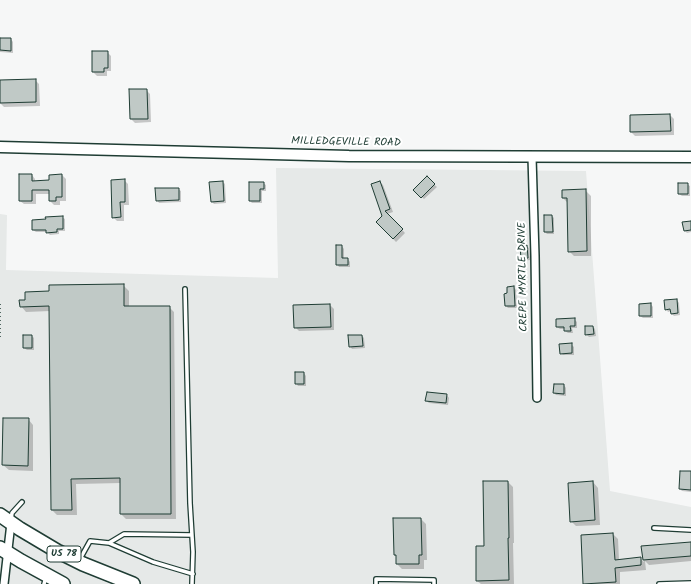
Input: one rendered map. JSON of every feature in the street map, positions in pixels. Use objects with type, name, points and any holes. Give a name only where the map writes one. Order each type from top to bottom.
[{"type":"highway","name":"US 78","points":[[0,515],[31,536],[79,561],[132,584]]},
{"type":"highway","name":"US 78","points":[[4,550],[45,580],[63,584]]},
{"type":"street","name":"MILLEDGEVILLE ROAD","points":[[0,147],[349,156],[691,157]]},
{"type":"street","name":"CREPE MYRTLE DRIVE","points":[[532,157],[537,398]]},
{"type":"street","points":[[4,584],[4,550],[11,523]]},
{"type":"lane","points":[[185,289],[190,503],[193,552],[192,584]]},
{"type":"lane","points":[[11,523],[12,513],[22,502]]},
{"type":"lane","points":[[654,528],[691,530]]},
{"type":"lane","points":[[109,543],[124,534],[192,535]]},
{"type":"lane","points":[[79,561],[90,541],[109,543],[153,562],[192,574]]},
{"type":"lane","points":[[376,584],[376,579],[434,580],[434,584]]},
{"type":"lane","points":[[659,584],[691,583]]},
{"type":"path","points":[[0,304],[0,337]]},
{"type":"shaded area","points":[[276,168],[586,171],[610,491],[691,507],[691,584],[0,584],[0,214],[7,215],[6,270],[278,278]]},
{"type":"building","points":[[0,38],[11,38],[11,51],[0,50]]},
{"type":"building","points":[[92,51],[108,51],[108,68],[104,68],[104,72],[92,72]]},
{"type":"building","points":[[36,79],[36,102],[0,103],[0,80]]},
{"type":"building","points":[[129,89],[147,89],[148,119],[130,119]]},
{"type":"building","points":[[670,114],[671,131],[630,132],[630,115]]},
{"type":"building","points":[[19,174],[32,174],[32,181],[49,180],[49,175],[62,174],[62,197],[56,197],[56,201],[49,201],[49,190],[32,190],[32,201],[19,201]]},
{"type":"building","points":[[427,176],[435,184],[421,198],[413,190]]},
{"type":"building","points":[[125,179],[125,202],[120,202],[121,217],[112,218],[111,180]]},
{"type":"building","points":[[223,181],[224,201],[211,202],[209,182]]},
{"type":"building","points":[[380,181],[390,209],[385,211],[403,229],[393,239],[376,222],[382,216],[371,184]]},
{"type":"building","points":[[249,182],[264,182],[264,189],[260,189],[260,201],[249,201]]},
{"type":"building","points":[[678,183],[688,183],[688,194],[678,194]]},
{"type":"building","points":[[155,188],[179,188],[179,200],[156,201]]},
{"type":"building","points":[[586,189],[587,251],[568,252],[567,198],[562,198],[562,190]]},
{"type":"building","points":[[544,215],[552,215],[553,232],[544,232]]},
{"type":"building","points":[[63,216],[63,229],[57,229],[57,232],[46,233],[46,230],[32,230],[32,220],[46,219],[45,217]]},
{"type":"building","points":[[691,221],[691,230],[684,231],[682,222]]},
{"type":"building","points":[[336,245],[342,245],[342,258],[348,258],[348,265],[336,265]]},
{"type":"building","points":[[520,245],[527,245],[528,258],[521,259]]},
{"type":"building","points":[[124,284],[124,306],[170,306],[171,514],[120,514],[120,478],[71,479],[72,510],[51,510],[49,306],[20,307],[19,300],[25,300],[25,292],[49,291],[49,285]]},
{"type":"building","points":[[514,286],[515,306],[505,306],[504,294],[507,293],[507,287]]},
{"type":"building","points":[[677,299],[678,313],[671,314],[670,309],[665,310],[664,300]]},
{"type":"building","points":[[651,303],[651,316],[639,316],[639,304]]},
{"type":"building","points":[[330,304],[331,327],[294,328],[293,305]]},
{"type":"building","points":[[575,318],[575,326],[570,326],[571,331],[564,331],[564,327],[556,327],[556,319]]},
{"type":"building","points":[[585,326],[593,326],[594,334],[585,335]]},
{"type":"building","points":[[23,335],[32,335],[32,348],[23,348]]},
{"type":"building","points":[[348,335],[362,335],[363,346],[349,347]]},
{"type":"building","points":[[572,343],[572,353],[560,354],[559,344]]},
{"type":"building","points":[[295,372],[304,372],[304,384],[295,384]]},
{"type":"building","points":[[554,384],[564,384],[564,394],[553,393]]},
{"type":"building","points":[[427,392],[447,394],[446,403],[425,401]]},
{"type":"building","points":[[3,418],[29,418],[28,466],[2,465]]},
{"type":"building","points":[[680,471],[691,471],[691,490],[679,489]]},
{"type":"building","points":[[483,481],[508,481],[509,580],[476,581],[476,546],[484,546]]},
{"type":"building","points":[[593,481],[595,520],[570,522],[568,483]]},
{"type":"building","points":[[393,518],[421,518],[422,555],[419,555],[419,564],[396,564],[396,555],[394,555]]},
{"type":"building","points":[[613,533],[615,560],[641,557],[641,565],[615,568],[616,582],[583,584],[581,535]]},
{"type":"building","points":[[691,542],[691,556],[643,560],[641,546]]}]
